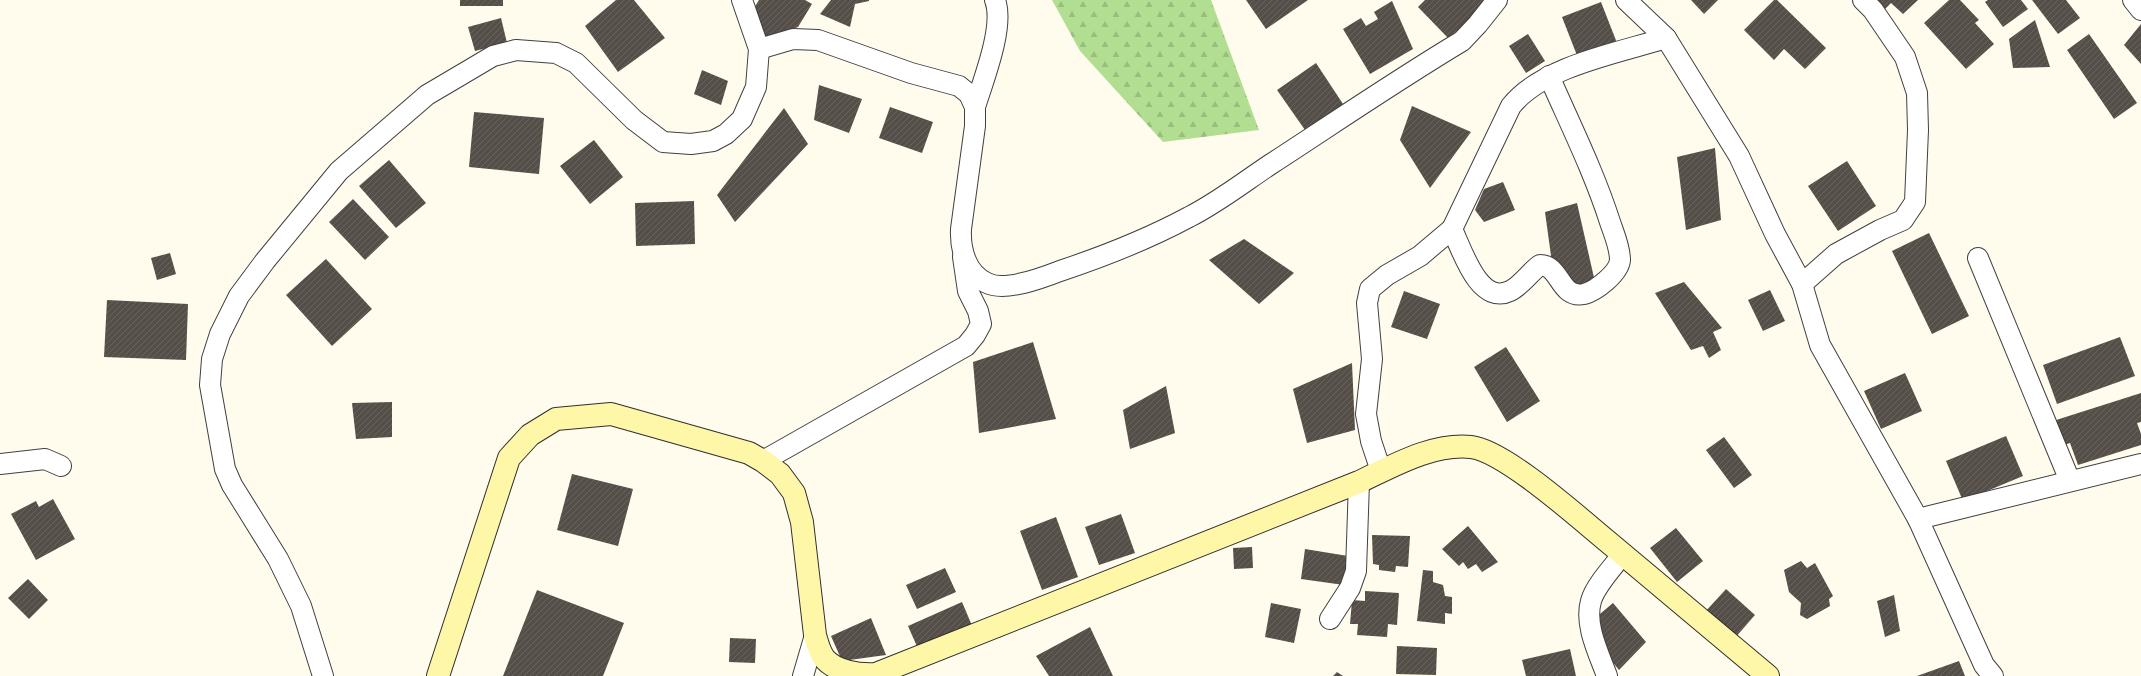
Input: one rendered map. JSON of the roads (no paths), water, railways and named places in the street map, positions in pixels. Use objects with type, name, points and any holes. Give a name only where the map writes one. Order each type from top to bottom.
[{"type":"street","points":[[323,676],[301,606],[278,560],[232,485],[224,463],[210,385],[212,359],[220,334],[239,296],[265,261],[339,171],[427,95],[493,56],[516,50],[556,53],[576,63],[634,120],[663,142],[691,144],[714,141],[726,134],[742,119],[756,87],[759,49],[742,0]]},
{"type":"street","points":[[763,461],[966,346],[976,335],[981,324],[978,311],[968,291],[963,256],[960,246],[961,229],[970,171],[975,107],[993,50],[997,16],[995,0]]},
{"type":"street","points":[[963,256],[975,273],[987,283],[1003,285],[1026,282],[1132,245],[1184,220],[1462,40],[1478,24],[1497,0]]},
{"type":"street","points":[[1626,0],[1666,38],[1738,156],[1775,234],[1802,284],[1820,345],[1918,519],[1984,665],[1993,676]]},
{"type":"street","points":[[1802,284],[1836,254],[1880,230],[1903,220],[1915,202],[1918,138],[1917,93],[1905,57],[1873,10],[1863,0]]},
{"type":"street","points":[[2133,0],[2141,10]]},
{"type":"street","points":[[1381,472],[1371,441],[1366,414],[1372,359],[1367,303],[1370,289],[1387,275],[1426,252],[1452,229],[1511,106],[1520,95],[1530,87],[1559,71],[1666,38]]},
{"type":"street","points":[[759,49],[793,39],[818,40],[911,73],[959,86],[969,94],[975,107]]},
{"type":"street","points":[[1452,229],[1480,285],[1493,293],[1511,291],[1540,264],[1551,268],[1564,288],[1572,294],[1584,294],[1600,285],[1618,268],[1620,261],[1619,248],[1604,203],[1549,76]]},
{"type":"street","points":[[1978,258],[2070,481]]},
{"type":"street","points":[[438,676],[509,458],[530,435],[556,419],[611,414],[749,454],[763,461],[780,474],[794,493],[802,522],[815,635],[825,659],[839,668],[860,674],[876,674],[1359,482],[1428,452],[1455,447],[1472,447],[1485,451],[1501,459],[1553,496],[1768,676]]},
{"type":"street","points":[[0,464],[44,459],[61,466]]},
{"type":"street","points":[[1918,519],[2141,464]]},
{"type":"street","points":[[1330,619],[1350,588],[1356,570],[1359,482]]},
{"type":"street","points":[[1607,676],[1594,640],[1589,612],[1591,599],[1622,554]]},
{"type":"street","points":[[803,676],[815,635]]}]
